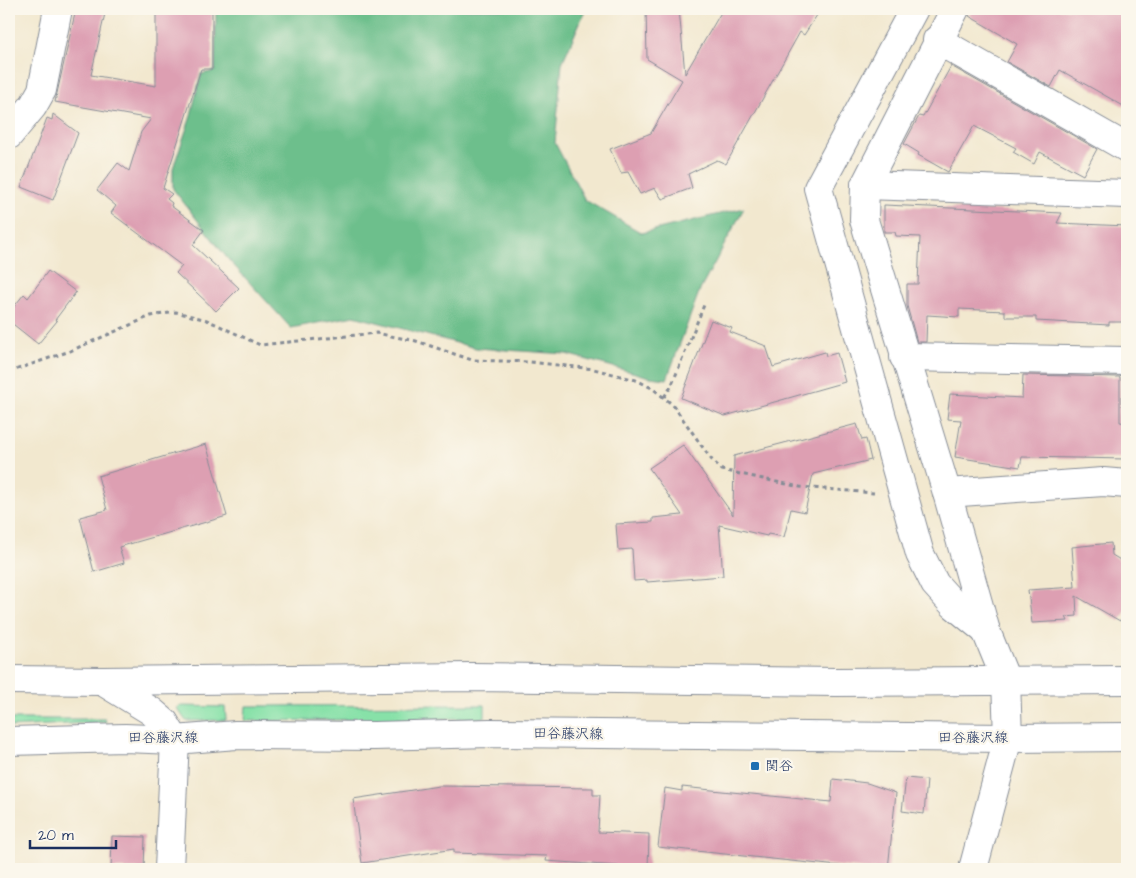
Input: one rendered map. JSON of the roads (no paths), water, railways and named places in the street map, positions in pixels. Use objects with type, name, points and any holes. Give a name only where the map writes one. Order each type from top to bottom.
[{"type":"street","points":[[9,135],[33,106],[42,90],[58,9]]},
{"type":"street","points":[[914,9],[818,188],[920,554],[935,584],[954,605],[986,631]]},
{"type":"street","points":[[955,9],[865,185],[864,220],[947,493],[986,631],[1006,680],[1008,738],[973,869]]},
{"type":"street","points":[[938,40],[1127,148]]},
{"type":"street","points":[[865,185],[1127,194]]},
{"type":"street","points":[[904,356],[1127,361]]},
{"type":"street","points":[[947,493],[1103,482],[1127,484]]},
{"type":"street","points":[[9,680],[102,681],[472,677],[836,682],[1127,680]]},
{"type":"street","points":[[102,681],[151,711],[165,723],[175,740],[169,869]]},
{"type":"street","name":"田谷藤沢線","points":[[9,741],[125,738],[175,740],[236,735],[374,736],[490,733],[1008,738],[1127,737]]},
{"type":"place","name":"関谷","points":[[755,766]]}]
